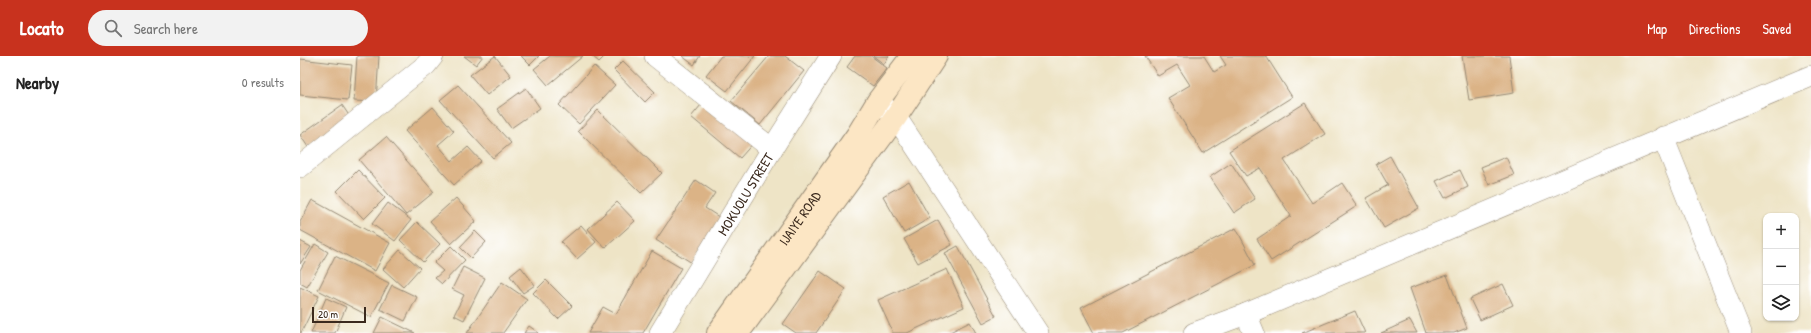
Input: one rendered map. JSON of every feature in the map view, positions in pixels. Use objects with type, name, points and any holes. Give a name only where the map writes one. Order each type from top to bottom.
[{"type":"main road","name":"IJAIYE ROAD","points":[[718,333],[858,134],[878,102],[912,56]]},
{"type":"main road","name":"IJAIYE ROAD","points":[[738,333],[896,117],[936,56]]},
{"type":"street","points":[[300,167],[426,65],[433,56]]},
{"type":"street","points":[[655,56],[772,149]]},
{"type":"street","name":"MOKUOLU STREET","points":[[660,333],[772,149],[831,56]]},
{"type":"street","points":[[1194,333],[1250,324],[1663,137],[1811,76]]},
{"type":"street","points":[[878,102],[896,117],[1038,333]]},
{"type":"street","points":[[1663,137],[1741,333]]},
{"type":"building","points":[[357,56],[379,56],[376,102],[354,101]]},
{"type":"building","points":[[464,56],[483,56],[476,65]]},
{"type":"building","points":[[495,56],[511,76],[487,95],[470,75]]},
{"type":"building","points":[[521,56],[539,56],[530,65]]},
{"type":"building","points":[[550,56],[583,56],[548,85],[534,69]]},
{"type":"building","points":[[592,56],[605,56],[599,62]]},
{"type":"building","points":[[682,56],[700,56],[694,65]]},
{"type":"building","points":[[721,56],[755,56],[727,91],[706,75]]},
{"type":"building","points":[[769,56],[785,56],[804,71],[760,125],[731,101]]},
{"type":"building","points":[[855,56],[871,56],[887,68],[873,86],[847,67]]},
{"type":"building","points":[[873,56],[889,56],[884,64]]},
{"type":"building","points":[[1145,56],[1204,56],[1214,72],[1226,65],[1220,56],[1266,56],[1292,97],[1203,153],[1168,98],[1190,85],[1177,65],[1158,76]]},
{"type":"building","points":[[1462,56],[1509,56],[1514,93],[1469,100]]},
{"type":"building","points":[[300,59],[352,65],[348,100],[300,95]]},
{"type":"building","points":[[623,61],[655,92],[645,102],[614,70]]},
{"type":"building","points":[[594,66],[615,85],[579,124],[559,105]]},
{"type":"building","points":[[458,85],[511,143],[493,158],[440,100]]},
{"type":"building","points":[[526,88],[540,108],[511,128],[497,109]]},
{"type":"building","points":[[706,99],[755,141],[740,158],[691,117]]},
{"type":"building","points":[[1305,103],[1325,134],[1284,160],[1312,203],[1342,183],[1357,206],[1271,261],[1257,239],[1291,216],[1260,168],[1246,176],[1229,151]]},
{"type":"building","points":[[342,105],[350,117],[308,147],[300,135]]},
{"type":"building","points":[[433,107],[454,131],[438,145],[452,161],[468,147],[481,161],[454,185],[405,131]]},
{"type":"building","points":[[598,110],[662,173],[641,193],[578,131]]},
{"type":"building","points":[[386,137],[434,192],[406,215],[359,160]]},
{"type":"building","points":[[1390,156],[1419,208],[1384,228],[1366,198],[1388,185],[1376,164]]},
{"type":"building","points":[[1506,157],[1514,175],[1489,185],[1481,167]]},
{"type":"building","points":[[1231,163],[1255,199],[1234,213],[1210,177]]},
{"type":"building","points":[[358,170],[385,198],[364,219],[337,191]]},
{"type":"building","points":[[1460,170],[1468,187],[1445,198],[1436,181]]},
{"type":"building","points":[[696,180],[715,193],[705,208],[722,219],[692,263],[656,240]]},
{"type":"building","points":[[909,181],[930,218],[904,233],[883,196]]},
{"type":"building","points":[[456,198],[476,221],[451,244],[430,221]]},
{"type":"building","points":[[312,200],[390,243],[375,271],[300,230],[300,222]]},
{"type":"building","points":[[617,202],[635,221],[605,248],[588,229]]},
{"type":"building","points":[[388,203],[411,220],[395,241],[372,224]]},
{"type":"building","points":[[938,220],[952,245],[918,263],[904,239]]},
{"type":"building","points":[[417,222],[440,244],[423,262],[400,240]]},
{"type":"building","points":[[581,225],[596,242],[577,259],[561,242]]},
{"type":"building","points":[[1236,228],[1255,265],[1123,333],[1094,333],[1081,308]]},
{"type":"building","points":[[475,231],[486,242],[471,258],[460,247]]},
{"type":"building","points":[[300,241],[311,247],[300,264]]},
{"type":"building","points":[[315,244],[328,252],[307,287],[300,283],[300,270]]},
{"type":"building","points":[[451,246],[465,260],[442,284],[435,278],[443,271],[434,263]]},
{"type":"building","points":[[958,246],[996,316],[983,323],[945,253]]},
{"type":"building","points":[[400,250],[420,268],[403,287],[383,269]]},
{"type":"building","points":[[652,251],[681,268],[643,333],[588,333],[603,307],[616,314]]},
{"type":"building","points":[[335,256],[389,283],[371,317],[318,290]]},
{"type":"building","points":[[463,267],[485,278],[464,320],[454,315],[464,295],[452,289]]},
{"type":"building","points":[[521,267],[535,285],[523,293],[510,276]]},
{"type":"building","points":[[947,269],[964,307],[907,333],[893,333],[878,300]]},
{"type":"building","points":[[820,271],[846,289],[816,333],[796,333],[783,324]]},
{"type":"building","points":[[1447,275],[1467,328],[1454,333],[1426,333],[1410,288]]},
{"type":"building","points":[[546,280],[572,306],[558,319],[533,293]]},
{"type":"building","points":[[502,282],[527,299],[503,333],[467,333]]},
{"type":"building","points":[[1503,284],[1513,305],[1480,320],[1470,299]]},
{"type":"building","points":[[392,285],[417,297],[405,321],[380,309]]},
{"type":"building","points":[[300,287],[319,296],[301,333],[300,333]]},
{"type":"building","points":[[326,298],[346,307],[335,333],[311,333]]},
{"type":"building","points":[[1355,311],[1365,333],[1302,333]]},
{"type":"building","points":[[382,317],[415,333],[374,333]]},
{"type":"building","points":[[1410,320],[1417,333],[1381,333]]},
{"type":"building","points":[[970,322],[976,333],[948,333]]},
{"type":"building","points":[[529,326],[539,333],[524,333]]}]
